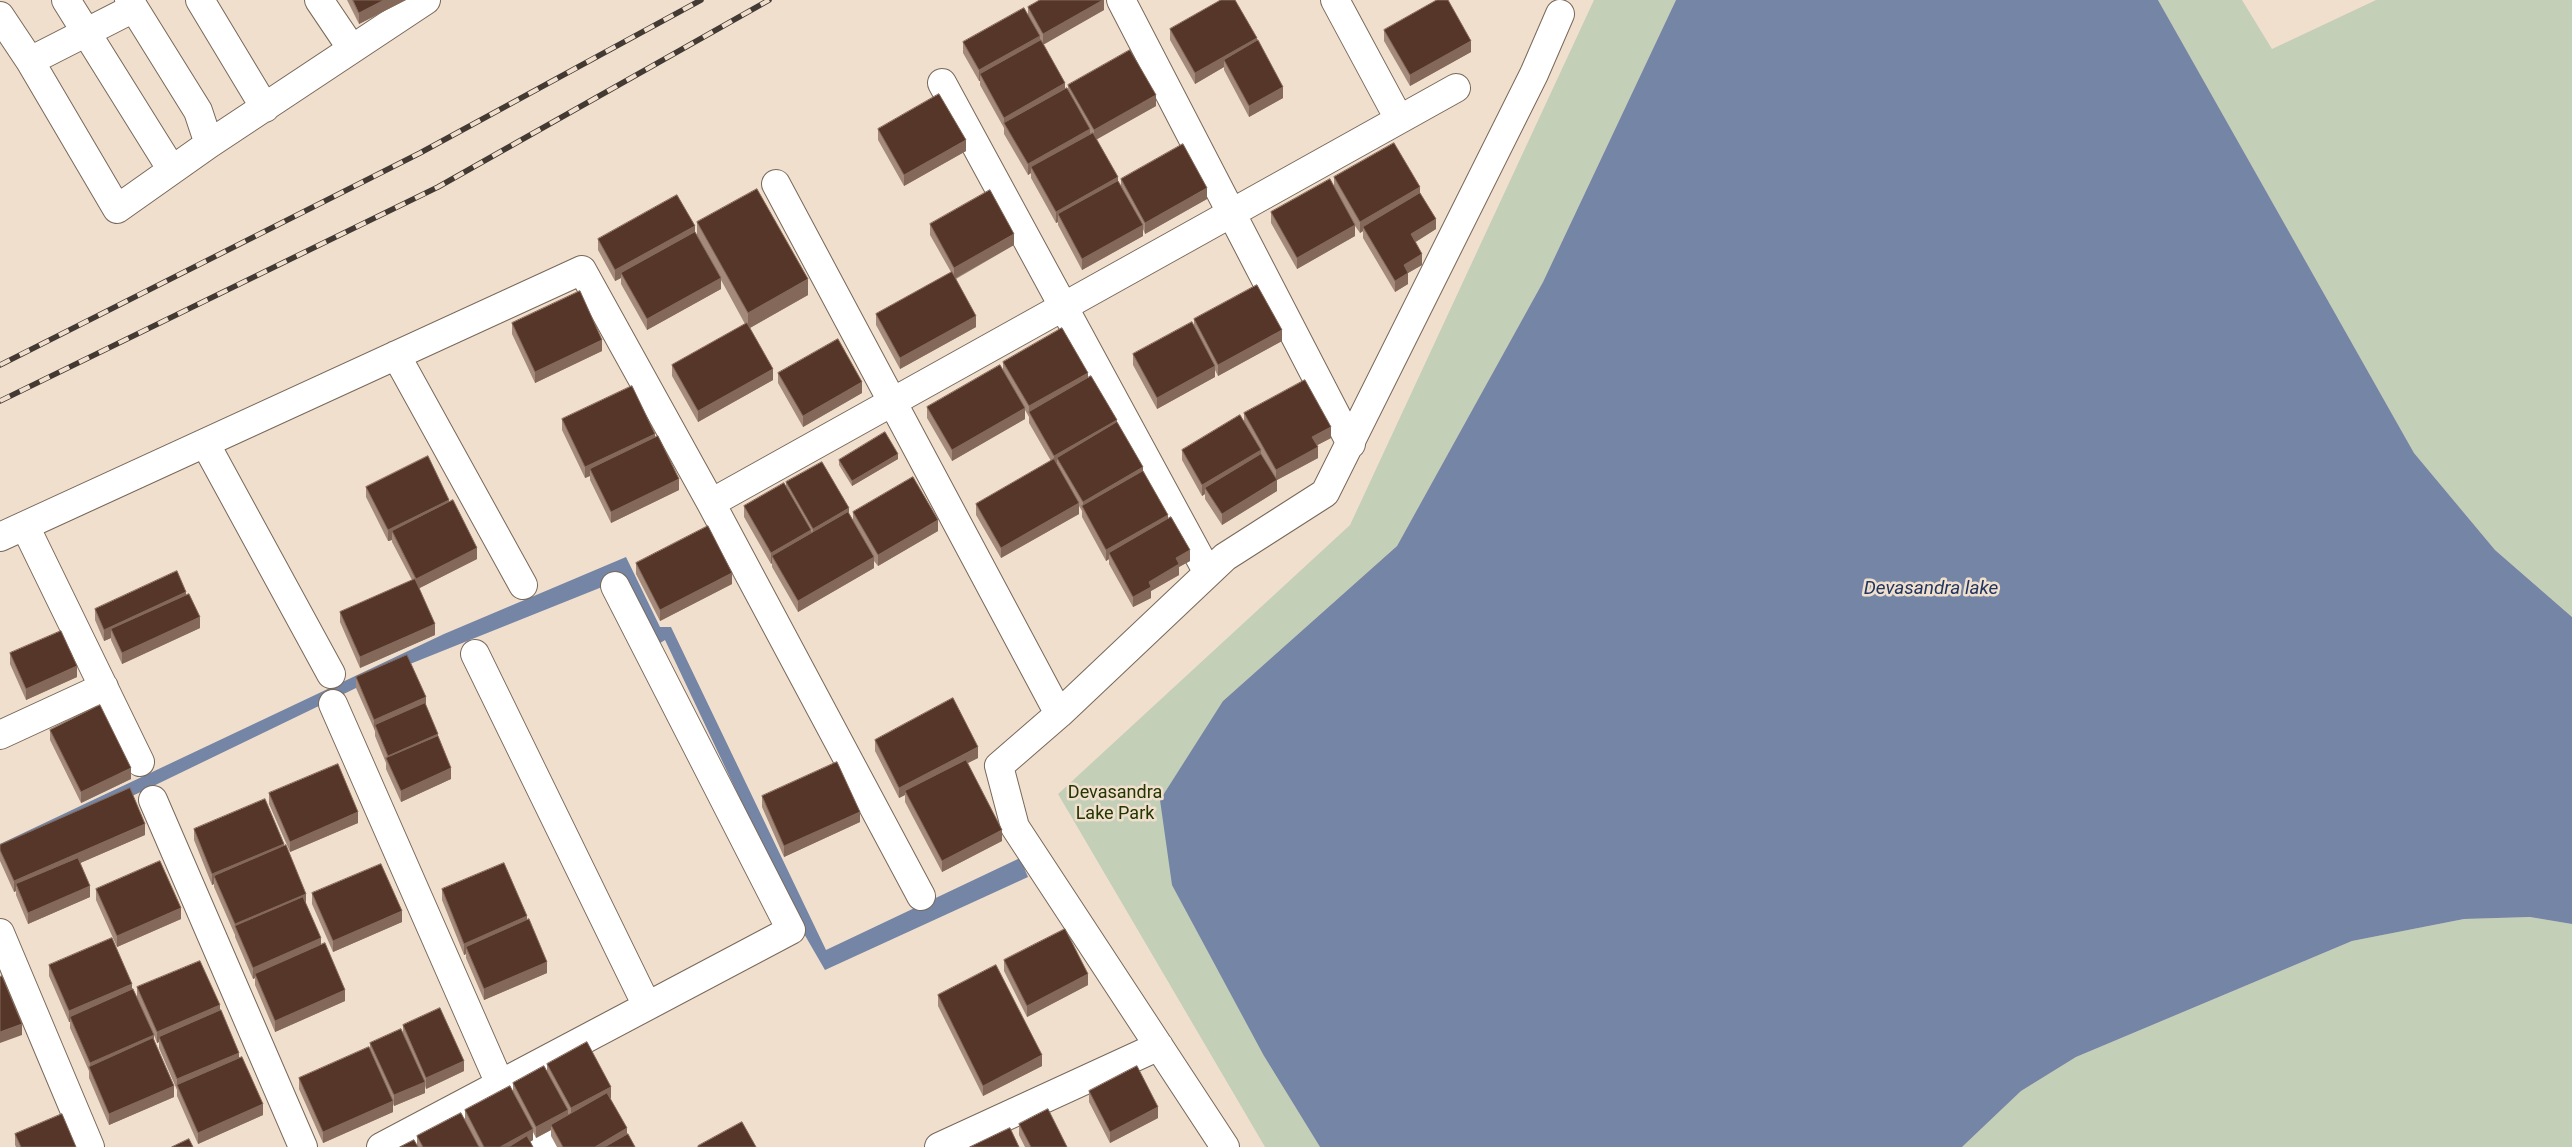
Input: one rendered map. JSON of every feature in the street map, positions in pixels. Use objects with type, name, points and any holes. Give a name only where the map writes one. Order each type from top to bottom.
[{"type":"street","points":[[66,0],[172,170]]},
{"type":"street","points":[[200,0],[265,108]]},
{"type":"street","points":[[319,0],[352,49]]},
{"type":"street","points":[[0,16],[30,61],[117,209],[209,144],[426,0]]},
{"type":"street","points":[[1121,0],[1351,444]]},
{"type":"street","points":[[1335,0],[1400,119]]},
{"type":"street","points":[[30,61],[86,32],[131,4],[198,111],[209,144]]},
{"type":"street","points":[[1225,1147],[1015,827],[999,766],[1059,714],[1225,557],[1325,493],[1534,74],[1560,14]]},
{"type":"street","points":[[942,83],[1208,573]]},
{"type":"street","points":[[711,503],[1456,88]]},
{"type":"street","points":[[776,184],[1059,714]]},
{"type":"street","points":[[0,537],[582,270],[711,503],[921,896]]},
{"type":"street","points":[[396,355],[523,585]]},
{"type":"street","points":[[205,443],[331,674]]},
{"type":"street","points":[[25,526],[140,762]]},
{"type":"street","points":[[381,1147],[791,930],[615,586]]},
{"type":"street","points":[[475,654],[647,1006]]},
{"type":"street","points":[[0,735],[104,687]]},
{"type":"street","points":[[333,704],[500,1084]]},
{"type":"street","points":[[153,800],[303,1147]]},
{"type":"street","points":[[0,933],[90,1147]]},
{"type":"street","points":[[941,1147],[1159,1046]]},
{"type":"green space","name":"Devasandra Lake Park","points":[[1594,0],[1676,0],[1543,282],[1397,546],[1223,701],[1264,1056],[1320,1147],[1265,1147],[1058,794],[1350,525]]},
{"type":"green space","points":[[2158,0],[2242,0],[2272,49],[2376,0],[2572,0],[2572,617],[2495,550],[2414,453]]},
{"type":"green space","points":[[2530,917],[2572,924],[2572,1147],[1962,1147],[2021,1091],[2076,1057],[2352,941],[2464,919]]},
{"type":"water","name":"Devasandra lake","points":[[1676,0],[2158,0],[2414,453],[2495,550],[2572,617],[2572,924],[2530,917],[2464,919],[2352,941],[2076,1057],[2021,1091],[1962,1147],[1320,1147],[1264,1056],[1172,885],[1160,800],[1223,701],[1397,546],[1543,282]]},
{"type":"water","points":[[626,557],[660,627],[671,627],[826,950],[1020,858],[1028,877],[825,970],[803,932],[665,640],[657,645],[622,579],[385,674],[143,791],[0,856],[0,844],[444,634]]},
{"type":"building","points":[[353,0],[384,0],[359,13]]},
{"type":"building","points":[[1040,0],[1103,0],[1043,34],[1028,7]]},
{"type":"building","points":[[1221,0],[1235,0],[1257,38],[1195,73],[1170,29]]},
{"type":"building","points":[[1437,0],[1448,0],[1471,41],[1410,75],[1384,30]]},
{"type":"building","points":[[1024,8],[1040,36],[979,70],[963,42]]},
{"type":"building","points":[[1041,40],[1065,83],[1004,118],[980,74]]},
{"type":"building","points":[[1258,40],[1283,87],[1249,106],[1224,60]]},
{"type":"building","points":[[1130,50],[1156,95],[1094,130],[1068,85]]},
{"type":"building","points":[[1067,88],[1090,129],[1028,164],[1004,123]]},
{"type":"building","points":[[939,94],[966,140],[904,175],[878,129]]},
{"type":"building","points":[[1093,133],[1118,177],[1056,212],[1031,167]]},
{"type":"building","points":[[1394,143],[1420,187],[1360,222],[1334,177]]},
{"type":"building","points":[[1183,144],[1207,188],[1145,223],[1121,179]]},
{"type":"building","points":[[1330,179],[1355,225],[1297,258],[1271,212]]},
{"type":"building","points":[[1118,181],[1143,225],[1082,259],[1058,214]]},
{"type":"building","points":[[757,189],[808,279],[748,313],[697,222]]},
{"type":"building","points":[[990,190],[1014,234],[954,268],[930,224]]},
{"type":"building","points":[[1420,193],[1436,219],[1411,234],[1422,254],[1404,265],[1408,273],[1395,281],[1363,227]]},
{"type":"building","points":[[677,195],[695,226],[615,270],[598,239]]},
{"type":"building","points":[[695,232],[721,278],[647,319],[621,273]]},
{"type":"building","points":[[952,272],[976,316],[900,358],[876,314]]},
{"type":"building","points":[[1257,285],[1282,330],[1218,365],[1194,319]]},
{"type":"building","points":[[580,291],[602,340],[535,372],[512,323]]},
{"type":"building","points":[[1192,322],[1215,366],[1157,398],[1133,354]]},
{"type":"building","points":[[747,323],[773,369],[698,411],[672,365]]},
{"type":"building","points":[[1062,328],[1088,373],[1029,406],[1003,362]]},
{"type":"building","points":[[838,339],[862,382],[803,416],[778,373]]},
{"type":"building","points":[[1000,365],[1025,408],[952,450],[927,407]]},
{"type":"building","points":[[1091,376],[1117,420],[1054,456],[1029,412]]},
{"type":"building","points":[[1305,380],[1331,427],[1312,437],[1318,447],[1276,470],[1244,413]]},
{"type":"building","points":[[632,386],[655,434],[585,467],[562,419]]},
{"type":"building","points":[[1240,415],[1261,450],[1202,485],[1182,450]]},
{"type":"building","points":[[1117,422],[1143,467],[1083,502],[1057,458]]},
{"type":"building","points":[[885,432],[898,454],[852,481],[839,460]]},
{"type":"building","points":[[658,436],[679,479],[611,512],[590,469]]},
{"type":"building","points":[[1261,454],[1277,480],[1222,514],[1205,488]]},
{"type":"building","points":[[428,456],[449,500],[388,530],[366,487]]},
{"type":"building","points":[[1054,459],[1079,503],[1001,548],[976,504]]},
{"type":"building","points":[[822,462],[849,508],[813,529],[786,482]]},
{"type":"building","points":[[1143,471],[1168,515],[1106,550],[1082,506]]},
{"type":"building","points":[[913,477],[938,520],[878,555],[853,512]]},
{"type":"building","points":[[784,483],[811,530],[771,553],[744,506]]},
{"type":"building","points":[[453,500],[477,548],[416,579],[392,531]]},
{"type":"building","points":[[848,512],[874,557],[798,601],[772,556]]},
{"type":"building","points":[[1171,517],[1190,550],[1176,558],[1179,564],[1149,582],[1151,587],[1133,597],[1109,553]]},
{"type":"building","points":[[708,526],[732,573],[660,610],[636,563]]},
{"type":"building","points":[[177,571],[186,592],[104,630],[95,609]]},
{"type":"building","points":[[415,579],[435,624],[360,657],[340,612]]},
{"type":"building","points":[[189,594],[200,617],[122,653],[111,629]]},
{"type":"building","points":[[61,631],[77,666],[26,689],[10,653]]},
{"type":"building","points":[[407,655],[426,697],[374,720],[356,677]]},
{"type":"building","points":[[953,698],[978,747],[899,788],[875,740]]},
{"type":"building","points":[[425,703],[438,734],[388,756],[375,725]]},
{"type":"building","points":[[100,705],[131,768],[81,792],[50,730]]},
{"type":"building","points":[[438,736],[451,768],[401,791],[386,758]]},
{"type":"building","points":[[966,760],[1002,830],[942,861],[905,791]]},
{"type":"building","points":[[837,762],[860,812],[784,846],[762,796]]},
{"type":"building","points":[[338,764],[358,812],[290,842],[269,793]]},
{"type":"building","points":[[130,788],[145,824],[14,881],[0,850],[0,845]]},
{"type":"building","points":[[265,799],[284,844],[212,874],[194,829]]},
{"type":"building","points":[[286,845],[306,894],[235,924],[214,876]]},
{"type":"building","points":[[78,858],[90,886],[28,913],[16,884]]},
{"type":"building","points":[[160,861],[181,908],[117,936],[96,889]]},
{"type":"building","points":[[504,863],[527,916],[464,944],[442,889]]},
{"type":"building","points":[[381,864],[402,911],[333,941],[312,893]]},
{"type":"building","points":[[303,897],[321,938],[253,968],[235,926]]},
{"type":"building","points":[[529,919],[547,962],[484,989],[466,947]]},
{"type":"building","points":[[1065,929],[1088,974],[1027,1006],[1004,960]]},
{"type":"building","points":[[112,938],[132,984],[69,1011],[49,965]]},
{"type":"building","points":[[325,943],[345,990],[275,1021],[255,974]]},
{"type":"building","points":[[200,961],[220,1005],[157,1032],[137,987]]},
{"type":"building","points":[[996,965],[1042,1055],[983,1086],[938,995]]},
{"type":"building","points":[[2,976],[22,1024],[0,1032],[0,977]]},
{"type":"building","points":[[133,989],[154,1035],[90,1063],[70,1017]]},
{"type":"building","points":[[440,1008],[464,1061],[426,1078],[403,1025]]},
{"type":"building","points":[[221,1010],[239,1053],[177,1079],[159,1037]]},
{"type":"building","points":[[401,1029],[425,1082],[394,1095],[370,1043]]},
{"type":"building","points":[[153,1038],[174,1086],[109,1114],[89,1067]]},
{"type":"building","points":[[587,1042],[611,1087],[571,1108],[547,1064]]},
{"type":"building","points":[[369,1047],[393,1101],[323,1132],[299,1078]]},
{"type":"building","points":[[242,1057],[263,1104],[198,1133],[177,1085]]},
{"type":"building","points":[[544,1066],[568,1110],[536,1127],[513,1083]]},
{"type":"building","points":[[1137,1066],[1158,1107],[1110,1132],[1089,1091]]},
{"type":"building","points":[[510,1086],[533,1129],[500,1147],[484,1147],[465,1110]]},
{"type":"building","points":[[607,1093],[627,1128],[595,1147],[563,1147],[551,1125]]},
{"type":"building","points":[[1048,1109],[1067,1147],[1031,1147],[1019,1124]]},
{"type":"building","points":[[461,1113],[479,1147],[423,1147],[417,1136]]},
{"type":"building","points":[[62,1114],[76,1147],[21,1147],[15,1134]]},
{"type":"building","points":[[742,1122],[756,1147],[698,1147],[698,1146]]},
{"type":"building","points":[[1010,1128],[1019,1147],[970,1147]]},
{"type":"building","points":[[628,1134],[635,1147],[605,1147]]},
{"type":"building","points":[[527,1136],[533,1147],[509,1147]]},
{"type":"building","points":[[189,1139],[193,1147],[172,1147]]},
{"type":"building","points":[[414,1140],[418,1147],[400,1147]]},
{"type":"railway","points":[[0,365],[420,153],[701,0]]},
{"type":"railway","points":[[0,401],[438,187],[769,0]]}]
